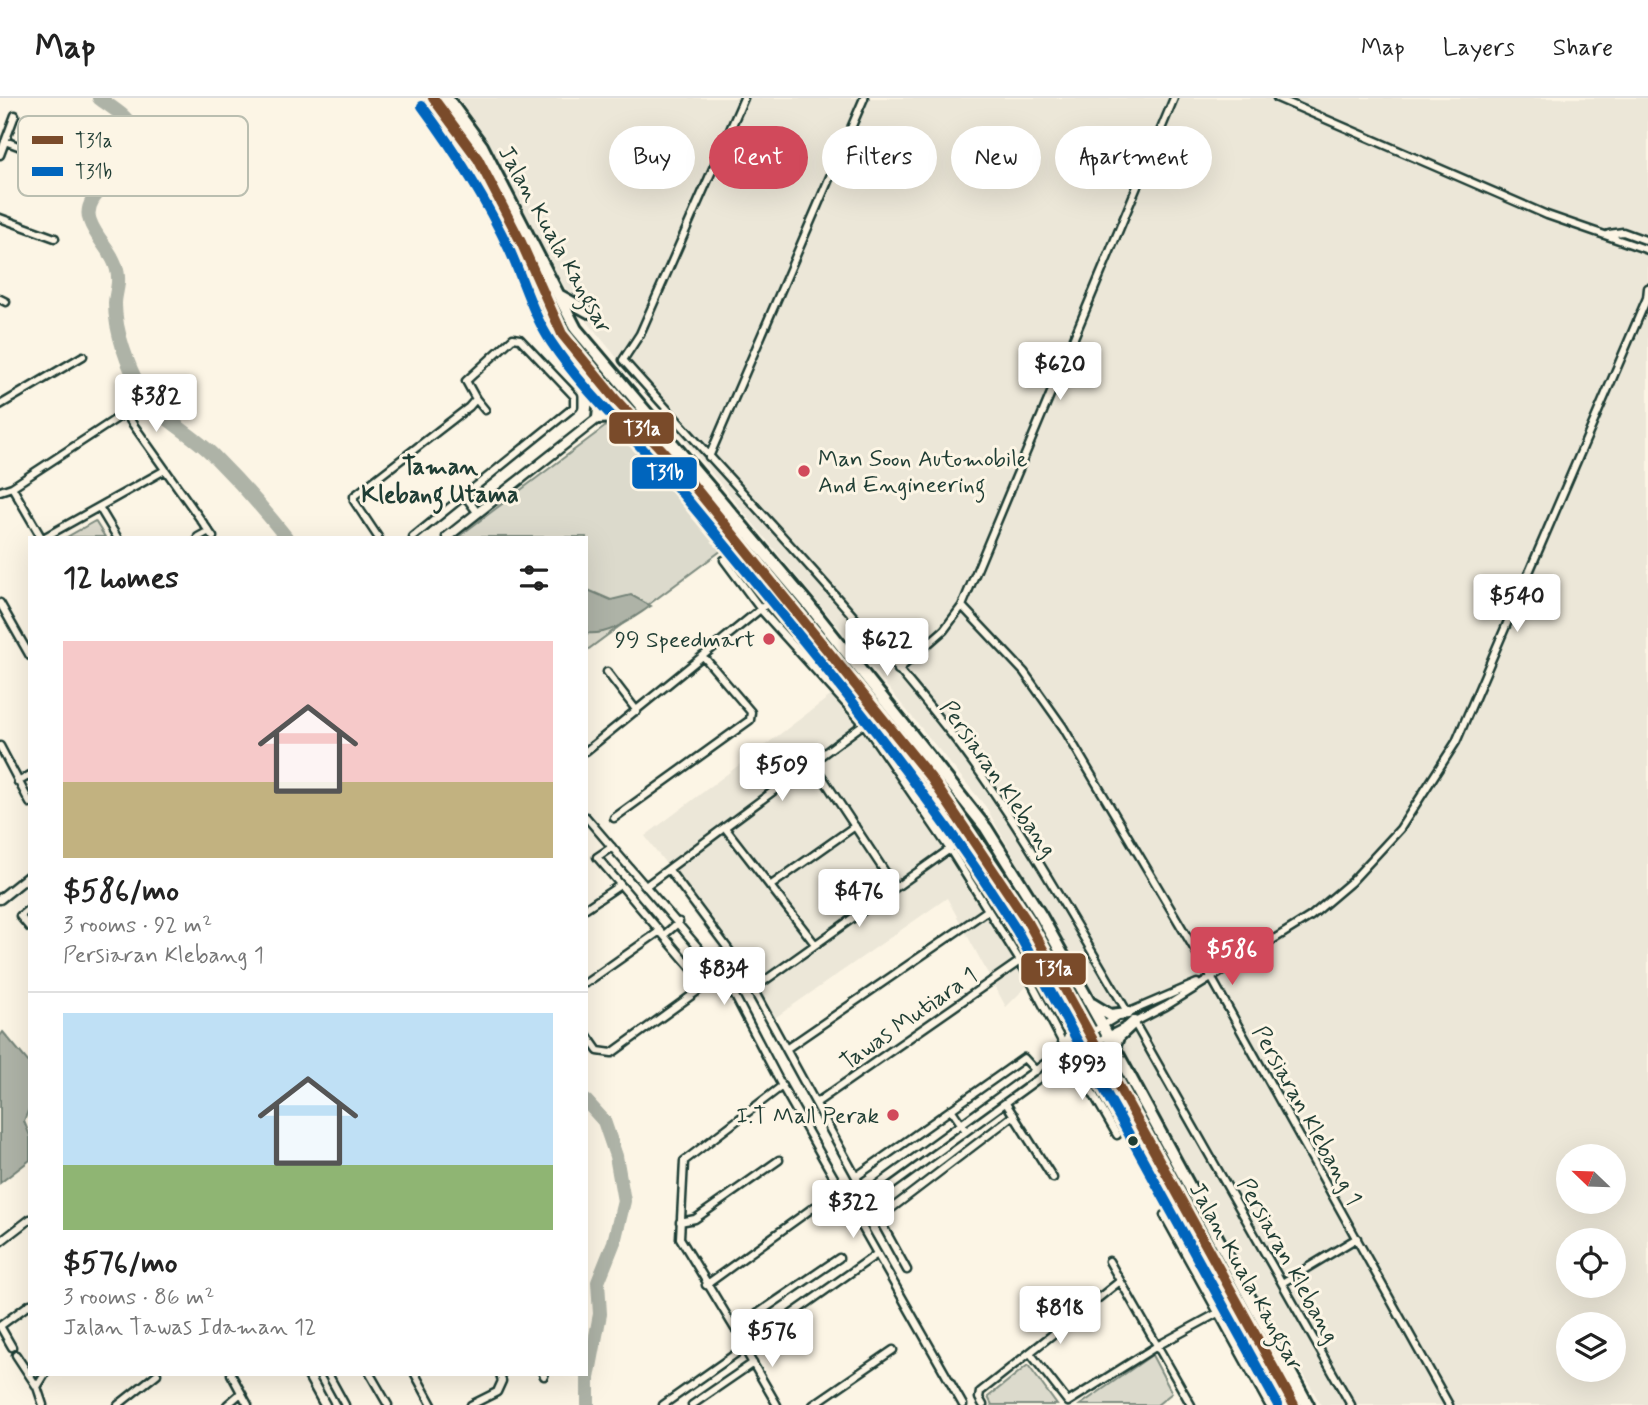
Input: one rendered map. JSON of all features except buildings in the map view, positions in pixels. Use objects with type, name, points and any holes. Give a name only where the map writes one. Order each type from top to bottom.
[{"type":"highway","name":"Jalan Kuala Kangsar","points":[[433,98],[478,159],[521,242],[551,314],[595,376],[684,474],[954,811],[986,856],[1029,924],[1294,1405]]},
{"type":"highway","name":"Jalan Kuala Kangsar","points":[[447,98],[482,146],[576,329],[808,604],[966,801],[999,847],[1105,1030],[1308,1405]]},
{"type":"highway","points":[[560,296],[589,312]]},
{"type":"highway","points":[[603,364],[617,399],[640,414],[673,450],[680,454]]},
{"type":"highway","points":[[595,376],[600,398],[598,418],[617,417],[639,426]]},
{"type":"highway","points":[[966,801],[974,823],[971,834],[982,835],[999,847]]},
{"type":"highway","points":[[954,811],[953,845],[986,856]]},
{"type":"highway","points":[[1089,1002],[1110,1015],[1131,1017],[1114,1048]]},
{"type":"highway","points":[[1078,1012],[1068,1051],[1110,1069]]},
{"type":"street","name":"Persiaran Klebang","points":[[744,98],[640,334],[623,360],[898,670],[990,789],[1131,1017],[1351,1405]]},
{"type":"street","points":[[709,457],[863,98]]},
{"type":"street","points":[[898,670],[944,630],[962,606],[1174,98]]},
{"type":"street","points":[[1277,98],[1546,215],[1609,234],[1648,250]]},
{"type":"street","points":[[0,155],[15,115]]},
{"type":"street","points":[[5,141],[18,146]]},
{"type":"street","points":[[0,218],[55,239]]},
{"type":"street","points":[[1609,234],[1623,232],[1648,240]]},
{"type":"street","points":[[850,1205],[1036,1071],[1131,1017],[1166,1006],[1324,905],[1350,882],[1413,813],[1456,742],[1647,298],[1648,288]]},
{"type":"street","points":[[414,536],[571,411],[575,401],[556,377],[515,337],[466,381],[485,410]]},
{"type":"street","points":[[0,405],[83,356]]},
{"type":"street","points":[[377,536],[354,501],[354,496],[476,399]]},
{"type":"street","points":[[448,536],[598,418],[617,399]]},
{"type":"street","points":[[0,491],[12,487],[125,413],[211,534]]},
{"type":"street","points":[[45,536],[165,470]]},
{"type":"street","points":[[12,487],[42,536]]},
{"type":"street","points":[[465,496],[477,512]]},
{"type":"street","points":[[99,507],[116,536]]},
{"type":"street","points":[[724,560],[761,609],[864,724],[953,845],[1117,1135]]},
{"type":"street","points":[[768,579],[769,602]]},
{"type":"street","points":[[588,749],[769,602]]},
{"type":"street","points":[[769,602],[799,618]]},
{"type":"street","points":[[0,603],[28,652]]},
{"type":"street","name":"Persiaran Klebang 1","points":[[962,606],[1024,672],[1063,727],[1211,977],[1449,1405]]},
{"type":"street","points":[[614,818],[750,720],[751,712],[704,657]]},
{"type":"street","points":[[607,672],[637,711]]},
{"type":"street","points":[[647,885],[726,829],[877,714]]},
{"type":"street","points":[[0,746],[28,800]]},
{"type":"street","points":[[813,763],[895,887]]},
{"type":"street","points":[[18,782],[28,776]]},
{"type":"street","points":[[588,819],[727,981],[782,1086],[963,1405]]},
{"type":"street","points":[[770,886],[855,826]]},
{"type":"street","points":[[726,829],[815,944]]},
{"type":"street","points":[[753,989],[971,834]]},
{"type":"street","points":[[588,1037],[598,1051],[606,1054],[703,985],[703,981],[597,858],[612,847]]},
{"type":"street","points":[[669,870],[732,954],[753,989],[907,1270]]},
{"type":"street","points":[[0,899],[28,877]]},
{"type":"street","points":[[588,907],[620,885]]},
{"type":"street","points":[[28,910],[20,916],[28,926]]},
{"type":"street","points":[[786,1049],[988,910]]},
{"type":"street","points":[[588,982],[678,922]]},
{"type":"street","name":"Tawas Mutiara 1","points":[[816,1103],[1020,961]]},
{"type":"street","points":[[854,1213],[1007,1105],[1068,1051],[1131,1017]]},
{"type":"street","points":[[857,1176],[1024,1058],[1036,1071]]},
{"type":"street","points":[[782,1086],[685,1159],[681,1241],[735,1329],[839,1258]]},
{"type":"street","points":[[1007,1105],[1053,1178]]},
{"type":"street","points":[[951,1109],[967,1132]]},
{"type":"street","points":[[879,1218],[1014,1115]]},
{"type":"street","points":[[680,1222],[695,1219],[779,1160]]},
{"type":"street","points":[[706,1285],[814,1207]]},
{"type":"street","points":[[1164,1215],[1269,1405]]},
{"type":"street","points":[[0,1242],[28,1221]]},
{"type":"street","points":[[1282,1283],[1357,1238]]},
{"type":"street","points":[[663,1405],[877,1254]]},
{"type":"street","points":[[1109,1261],[1188,1404]]},
{"type":"street","points":[[983,1405],[979,1395],[1121,1281]]},
{"type":"street","points":[[1030,1353],[1068,1402],[1157,1346],[1236,1303]]},
{"type":"street","points":[[12,1347],[0,1326],[28,1305]]},
{"type":"street","points":[[744,1348],[777,1405]]},
{"type":"street","points":[[813,1405],[893,1350]]},
{"type":"street","points":[[16,1355],[28,1373]]},
{"type":"street","points":[[692,1405],[753,1363]]},
{"type":"street","points":[[30,1376],[42,1402]]},
{"type":"street","points":[[37,1387],[44,1376]]},
{"type":"street","points":[[118,1405],[154,1376]]},
{"type":"street","points":[[232,1376],[248,1405]]},
{"type":"street","points":[[309,1376],[326,1405]]},
{"type":"street","points":[[329,1376],[345,1405]]},
{"type":"street","points":[[371,1376],[388,1405]]},
{"type":"street","points":[[416,1376],[432,1405]]},
{"type":"street","points":[[471,1405],[497,1392],[502,1381],[501,1376]]},
{"type":"street","points":[[227,1405],[241,1393]]},
{"type":"shaded area","points":[[444,98],[1648,98],[1648,1405],[1321,1405],[986,807],[586,320]]},
{"type":"shaded area","points":[[614,420],[722,550],[588,650],[588,536],[459,536]]},
{"type":"shaded area","points":[[95,521],[104,536],[69,536]]},
{"type":"shaded area","points":[[588,590],[611,600],[631,595],[651,606],[612,629],[588,633]]},
{"type":"shaded area","points":[[841,688],[877,728],[961,852],[1037,976],[1006,1007],[947,898],[766,1024],[740,976],[673,886],[666,864],[645,836]]},
{"type":"shaded area","points":[[3,1032],[28,1062],[28,1111],[24,1121],[28,1131],[28,1162],[0,1183],[0,1036]]},
{"type":"shaded area","points":[[1152,1355],[1172,1393],[1157,1405],[1080,1405]]},
{"type":"shaded area","points":[[1028,1365],[1057,1405],[992,1405],[988,1397]]},
{"type":"waterway","points":[[99,98],[123,116]]},
{"type":"waterway","points":[[96,196],[89,209],[90,221],[117,269],[115,301],[120,337],[131,371],[141,390],[156,408],[212,454],[285,536]]},
{"type":"waterway","points":[[588,1103],[604,1121],[616,1156],[624,1201],[614,1242],[598,1282],[600,1314],[588,1378],[588,1405]]},
{"type":"transit line","name":"T31a","points":[[433,98],[478,159],[521,242],[562,334],[616,400],[684,474],[931,778],[1029,924],[1294,1405]]},
{"type":"transit line","name":"T31b","points":[[422,106],[458,158],[490,212],[551,342],[595,398],[676,486],[810,648],[897,759],[979,872],[1017,931],[1278,1405]]},
{"type":"place","name":"Man Soon Automobile And Engineering","points":[[804,471]]},
{"type":"place","name":"99 Speedmart","points":[[769,639]]},
{"type":"place","name":"I.T Mall Perak","points":[[893,1115]]},
{"type":"district","name":"Taman Klebang Utama","points":[[440,480]]}]
